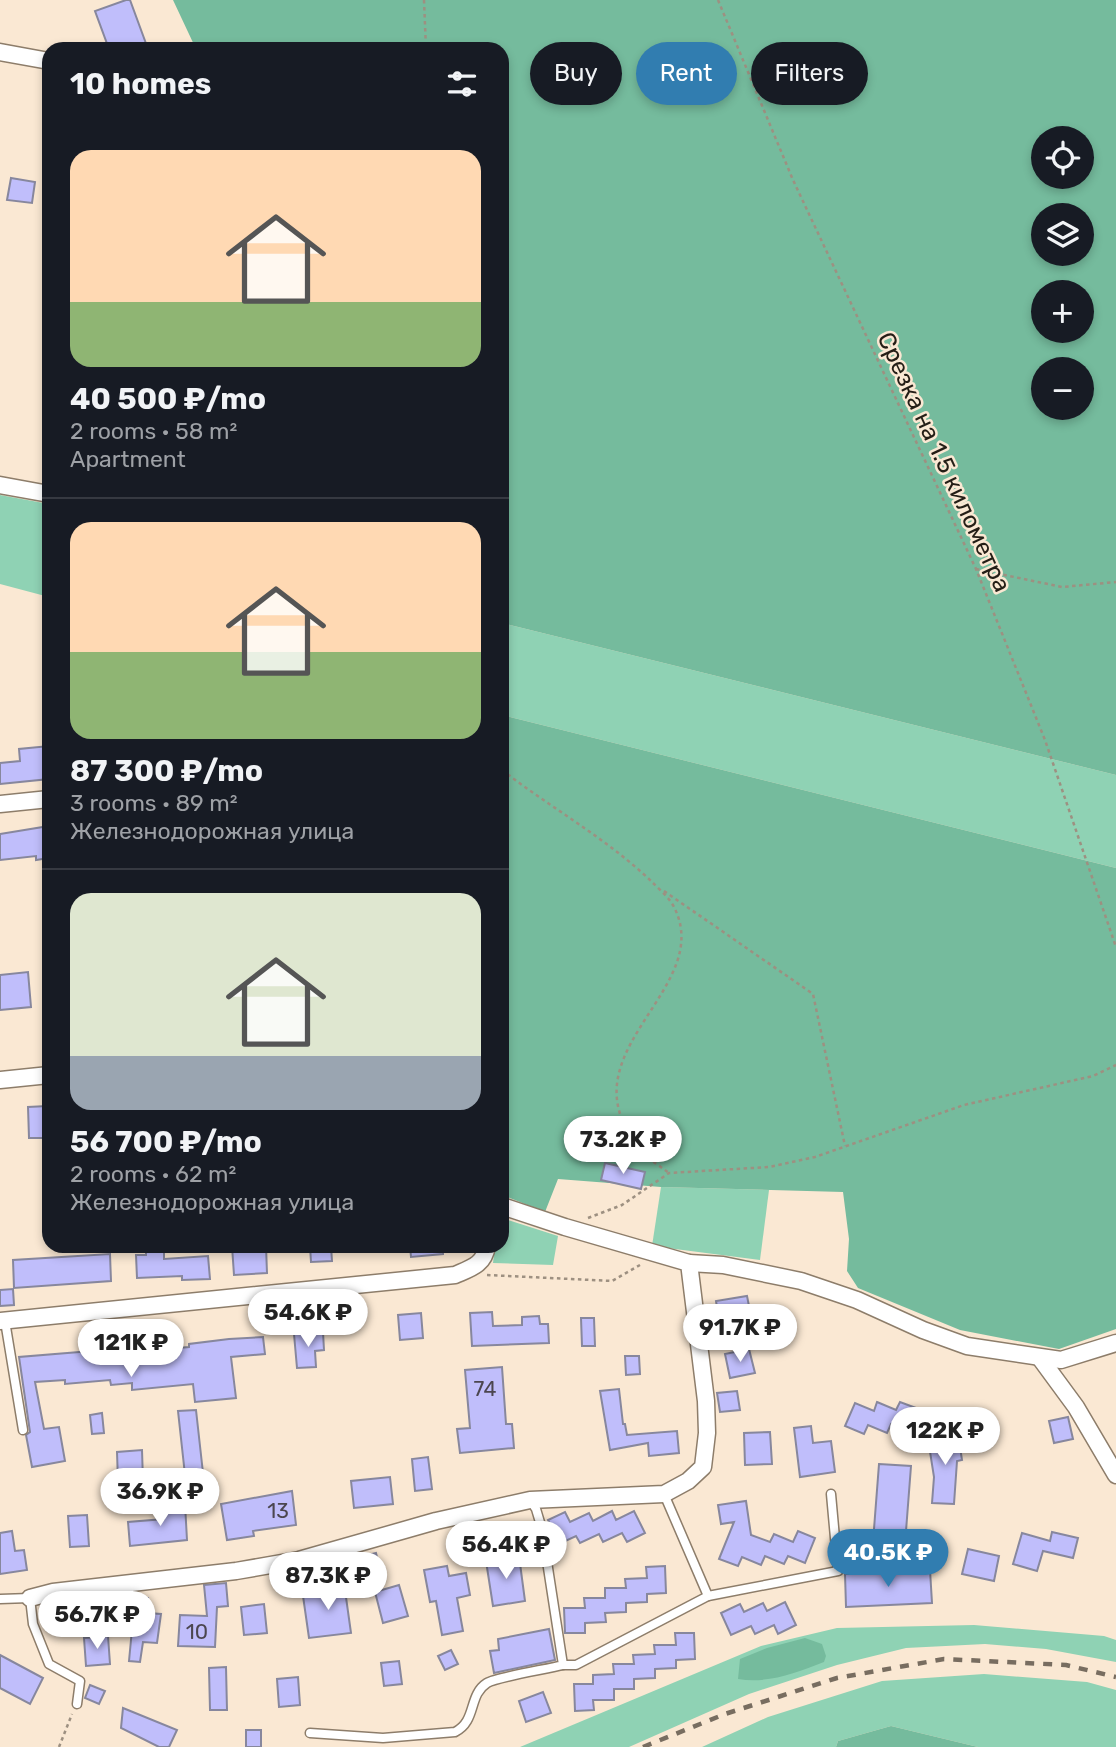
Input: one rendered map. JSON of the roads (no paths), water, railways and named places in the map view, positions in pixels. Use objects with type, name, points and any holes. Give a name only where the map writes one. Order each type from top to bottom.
[{"type":"street","points":[[0,52],[42,60]]},
{"type":"street","points":[[0,485],[42,493]]},
{"type":"street","points":[[0,804],[42,800]]},
{"type":"street","points":[[0,1080],[42,1076]]},
{"type":"street","points":[[509,1208],[689,1263],[723,1265],[801,1281],[857,1300],[923,1331],[967,1346],[1061,1360],[1116,1343]]},
{"type":"street","points":[[2,1321],[455,1275],[479,1264],[486,1253]]},
{"type":"street","points":[[30,1598],[53,1592],[236,1571],[299,1560],[436,1521],[530,1500],[664,1494],[688,1481],[703,1467],[707,1433],[706,1401],[689,1263]]},
{"type":"street","points":[[1040,1358],[1076,1407],[1116,1475]]},
{"type":"lane","points":[[2,1321],[23,1430]]},
{"type":"lane","points":[[664,1494],[708,1596]]},
{"type":"lane","points":[[310,1732],[383,1738],[454,1732],[464,1727],[471,1714],[476,1694],[487,1683],[563,1665],[576,1665],[708,1596],[838,1571],[831,1494]]},
{"type":"lane","points":[[530,1500],[536,1509],[542,1529],[563,1665]]},
{"type":"lane","points":[[0,1599],[30,1598],[33,1623],[49,1664],[80,1681],[77,1704]]},
{"type":"railway","points":[[643,1747],[725,1714],[837,1678],[944,1659],[1066,1665],[1116,1677]]}]
